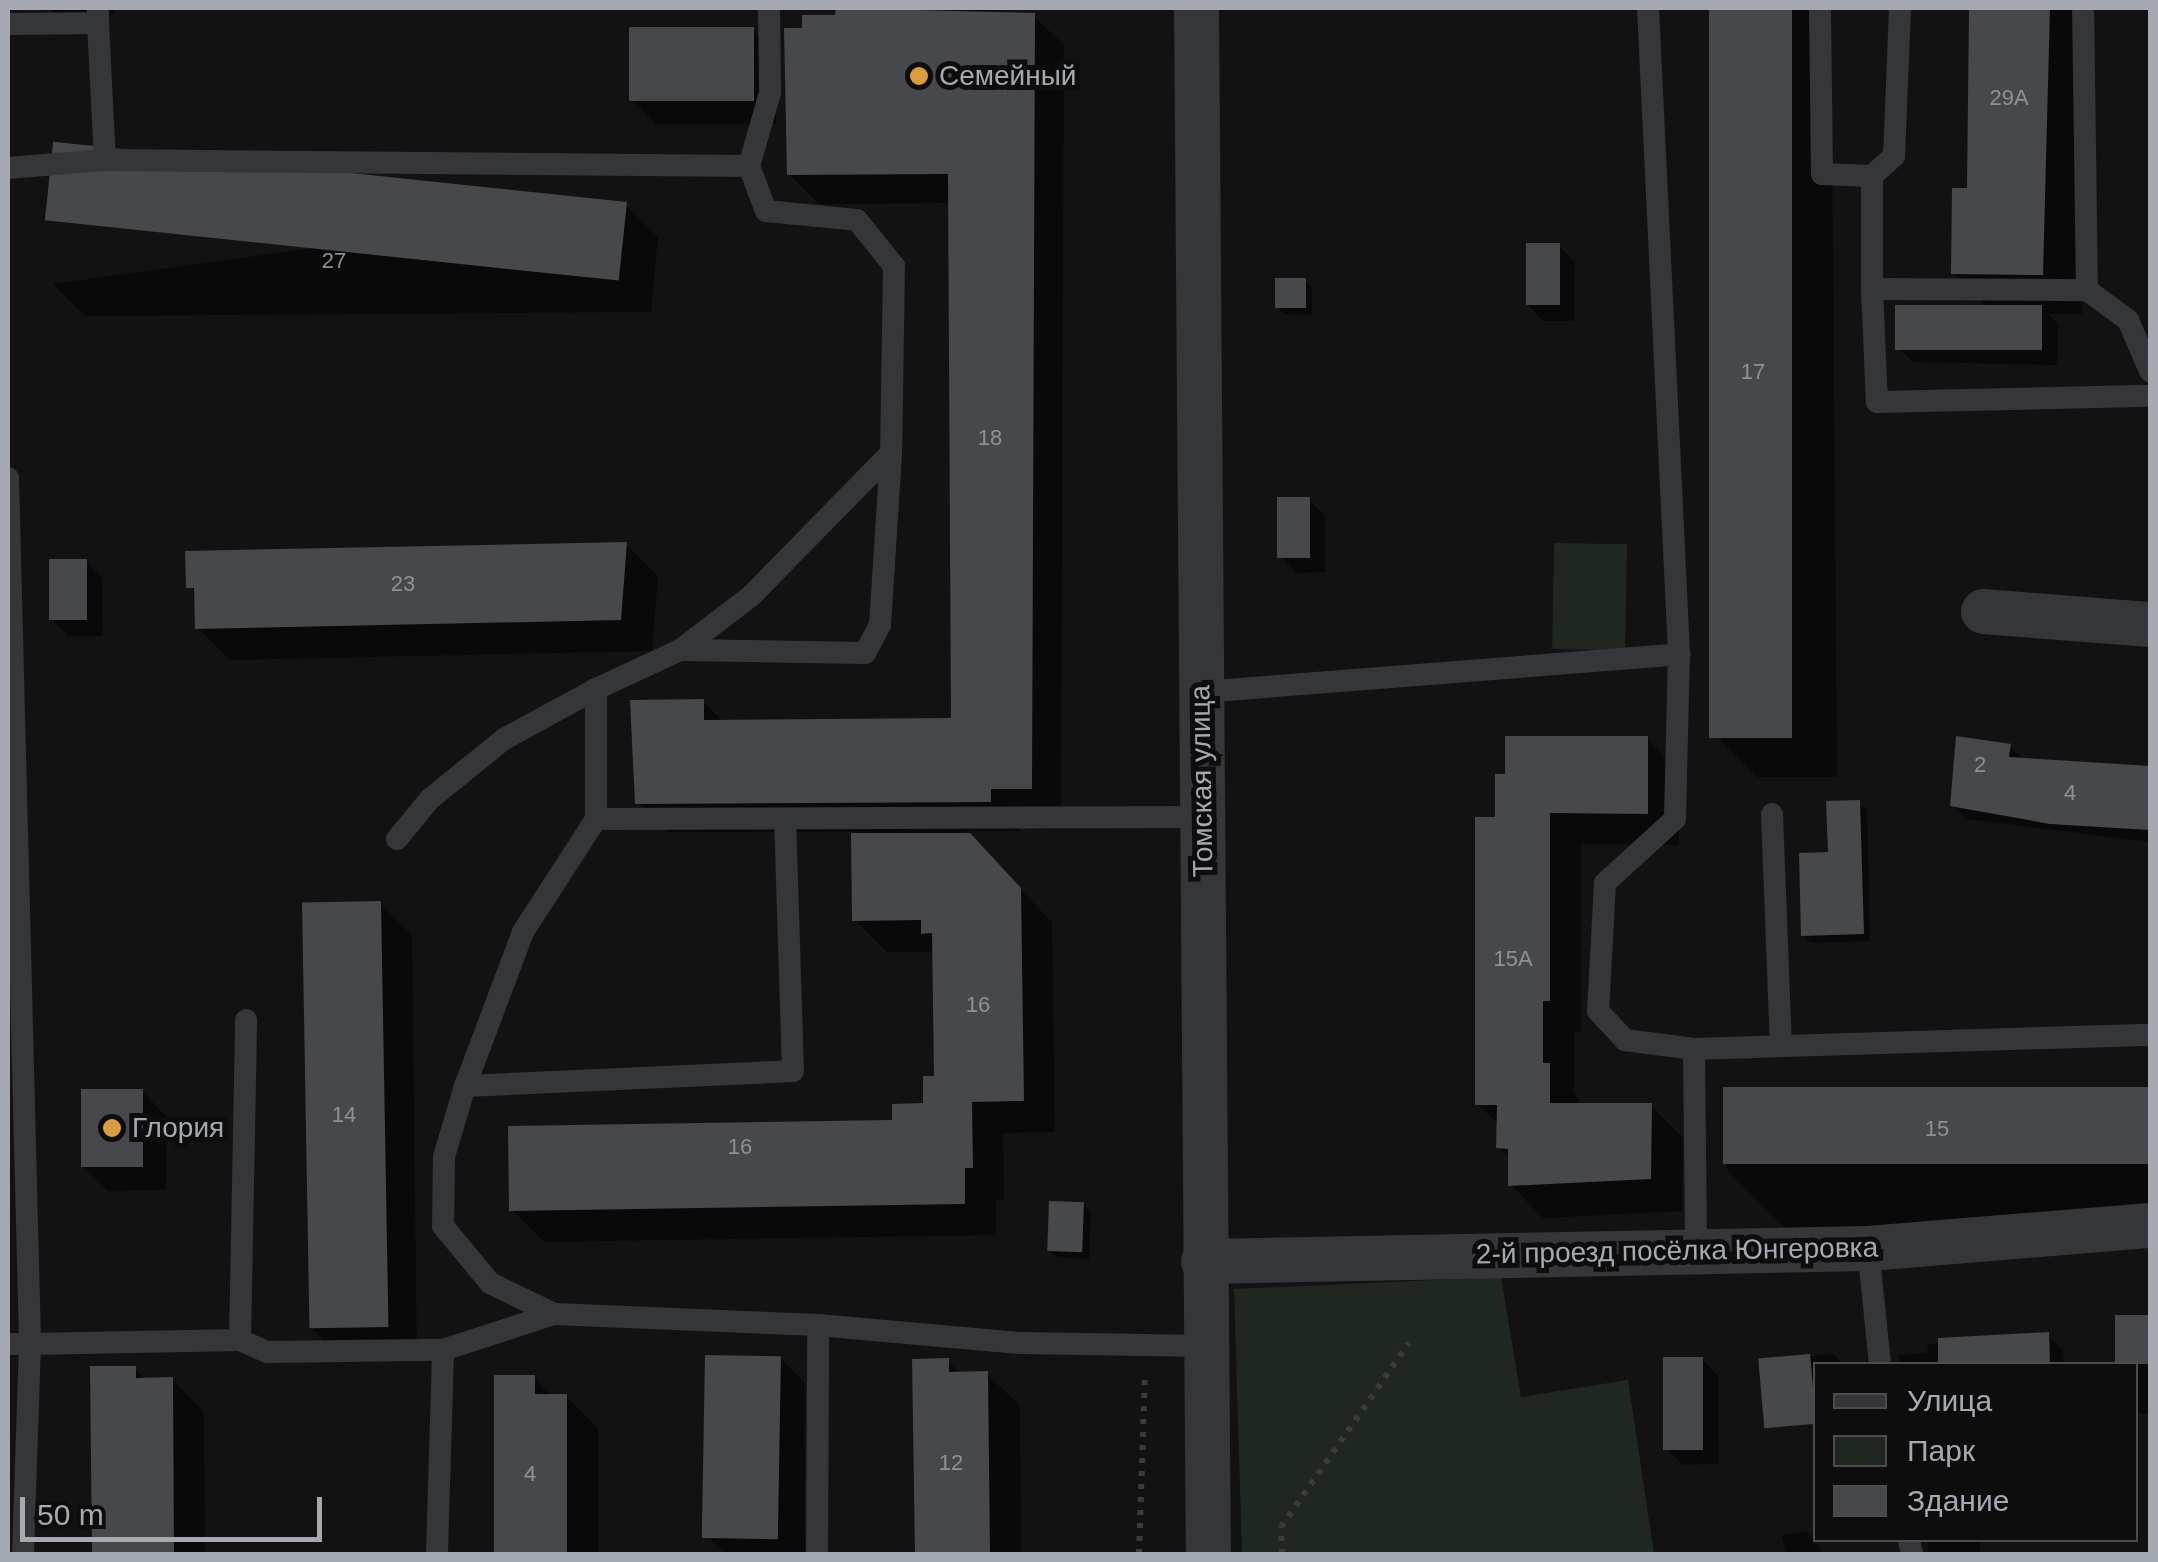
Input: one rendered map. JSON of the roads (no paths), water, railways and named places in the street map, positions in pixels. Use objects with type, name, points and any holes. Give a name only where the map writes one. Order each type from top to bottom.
[{"type":"street","name":"Томская улица","points":[[1196,8],[1208,1554]]},
{"type":"street","points":[[1983,611],[2150,624]]},
{"type":"street","name":"2-й проезд посёлка Юнгеровка","points":[[1204,1261],[1868,1248],[2150,1225]]},
{"type":"lane","points":[[680,650],[865,653],[880,624],[891,453],[894,266],[857,220],[766,210],[750,166],[770,93],[769,8]]},
{"type":"lane","points":[[1648,8],[1679,654],[1676,819],[1604,883],[1598,1011],[1625,1040],[1694,1049],[2150,1035]]},
{"type":"lane","points":[[1820,8],[1822,174],[1872,176],[1894,156],[1900,8]]},
{"type":"lane","points":[[2083,8],[2087,290]]},
{"type":"lane","points":[[8,24],[98,15],[105,160]]},
{"type":"lane","points":[[8,168],[105,160],[750,166]]},
{"type":"lane","points":[[1872,176],[1877,402],[2150,396]]},
{"type":"lane","points":[[1872,289],[2087,290],[2128,320],[2150,370]]},
{"type":"lane","points":[[398,839],[430,798],[504,739],[596,689],[680,650],[751,596],[891,453]]},
{"type":"lane","points":[[8,478],[23,1554]]},
{"type":"lane","points":[[1201,692],[1679,654]]},
{"type":"lane","points":[[554,1314],[490,1283],[443,1226],[444,1156],[464,1086],[523,932],[596,819],[596,689]]},
{"type":"lane","points":[[1772,814],[1781,1044]]},
{"type":"lane","points":[[596,819],[785,822],[1203,817]]},
{"type":"lane","points":[[464,1086],[793,1071],[785,822]]},
{"type":"lane","points":[[240,1340],[246,1020]]},
{"type":"lane","points":[[1694,1049],[1696,1250]]},
{"type":"lane","points":[[1868,1248],[1880,1362]]},
{"type":"lane","points":[[19,1344],[240,1340],[266,1352],[443,1350],[554,1314],[1205,1346]]},
{"type":"lane","points":[[817,1554],[818,1325]]},
{"type":"lane","points":[[437,1554],[443,1350]]},
{"type":"place","name":"Семейный","points":[[919,76]]},
{"type":"place","name":"Глория","points":[[112,1128]]}]
